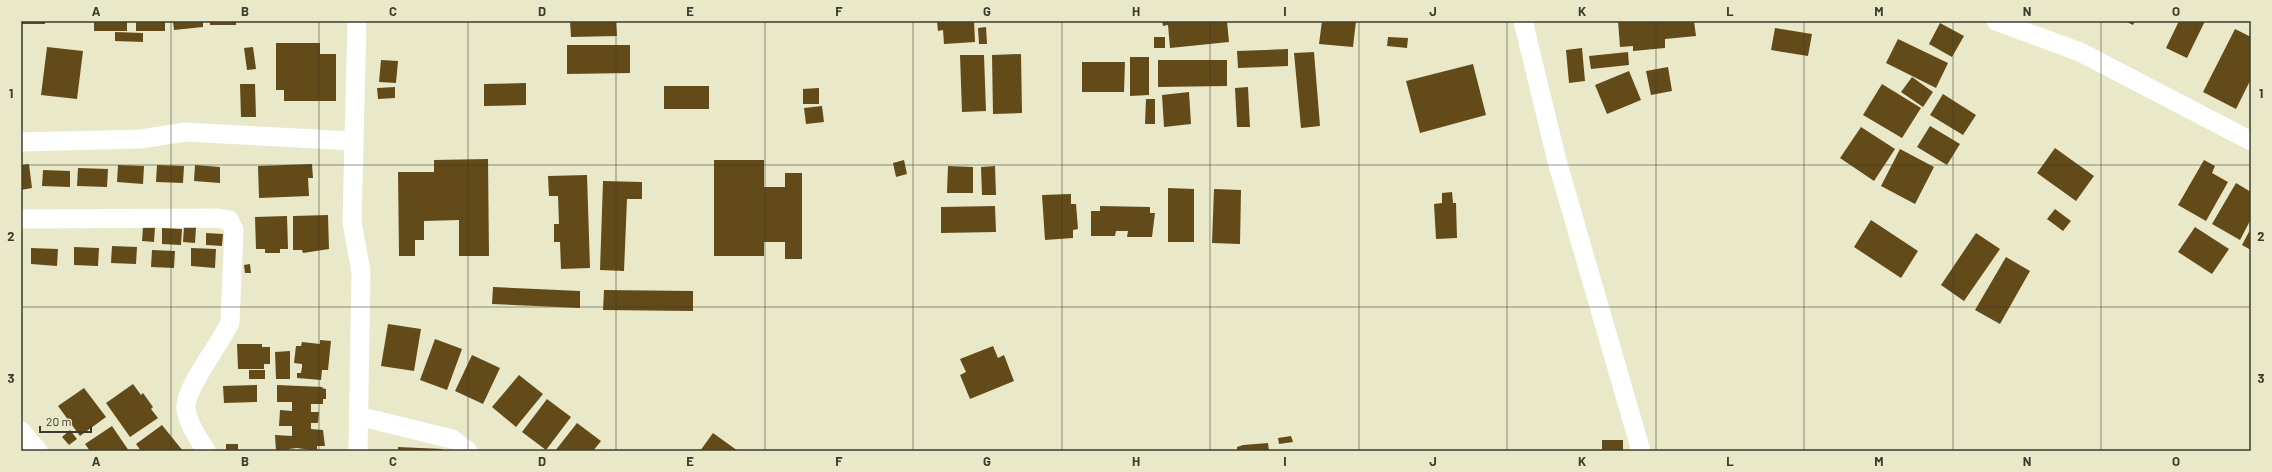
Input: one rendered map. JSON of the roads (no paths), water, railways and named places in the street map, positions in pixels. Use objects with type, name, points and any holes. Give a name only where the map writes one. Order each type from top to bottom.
[{"type":"street","points":[[357,21],[352,222],[361,272],[358,451]]},
{"type":"street","points":[[1523,21],[1557,161],[1641,451]]},
{"type":"street","points":[[1996,21],[2080,52],[2251,141]]},
{"type":"street","points":[[21,142],[141,139],[185,132],[354,141]]},
{"type":"street","points":[[21,219],[215,218],[229,220],[234,230],[230,322],[226,334],[188,395],[186,408],[192,428],[206,451]]},
{"type":"street","points":[[358,416],[452,439],[468,451]]},
{"type":"street","points":[[21,431],[38,451]]}]
